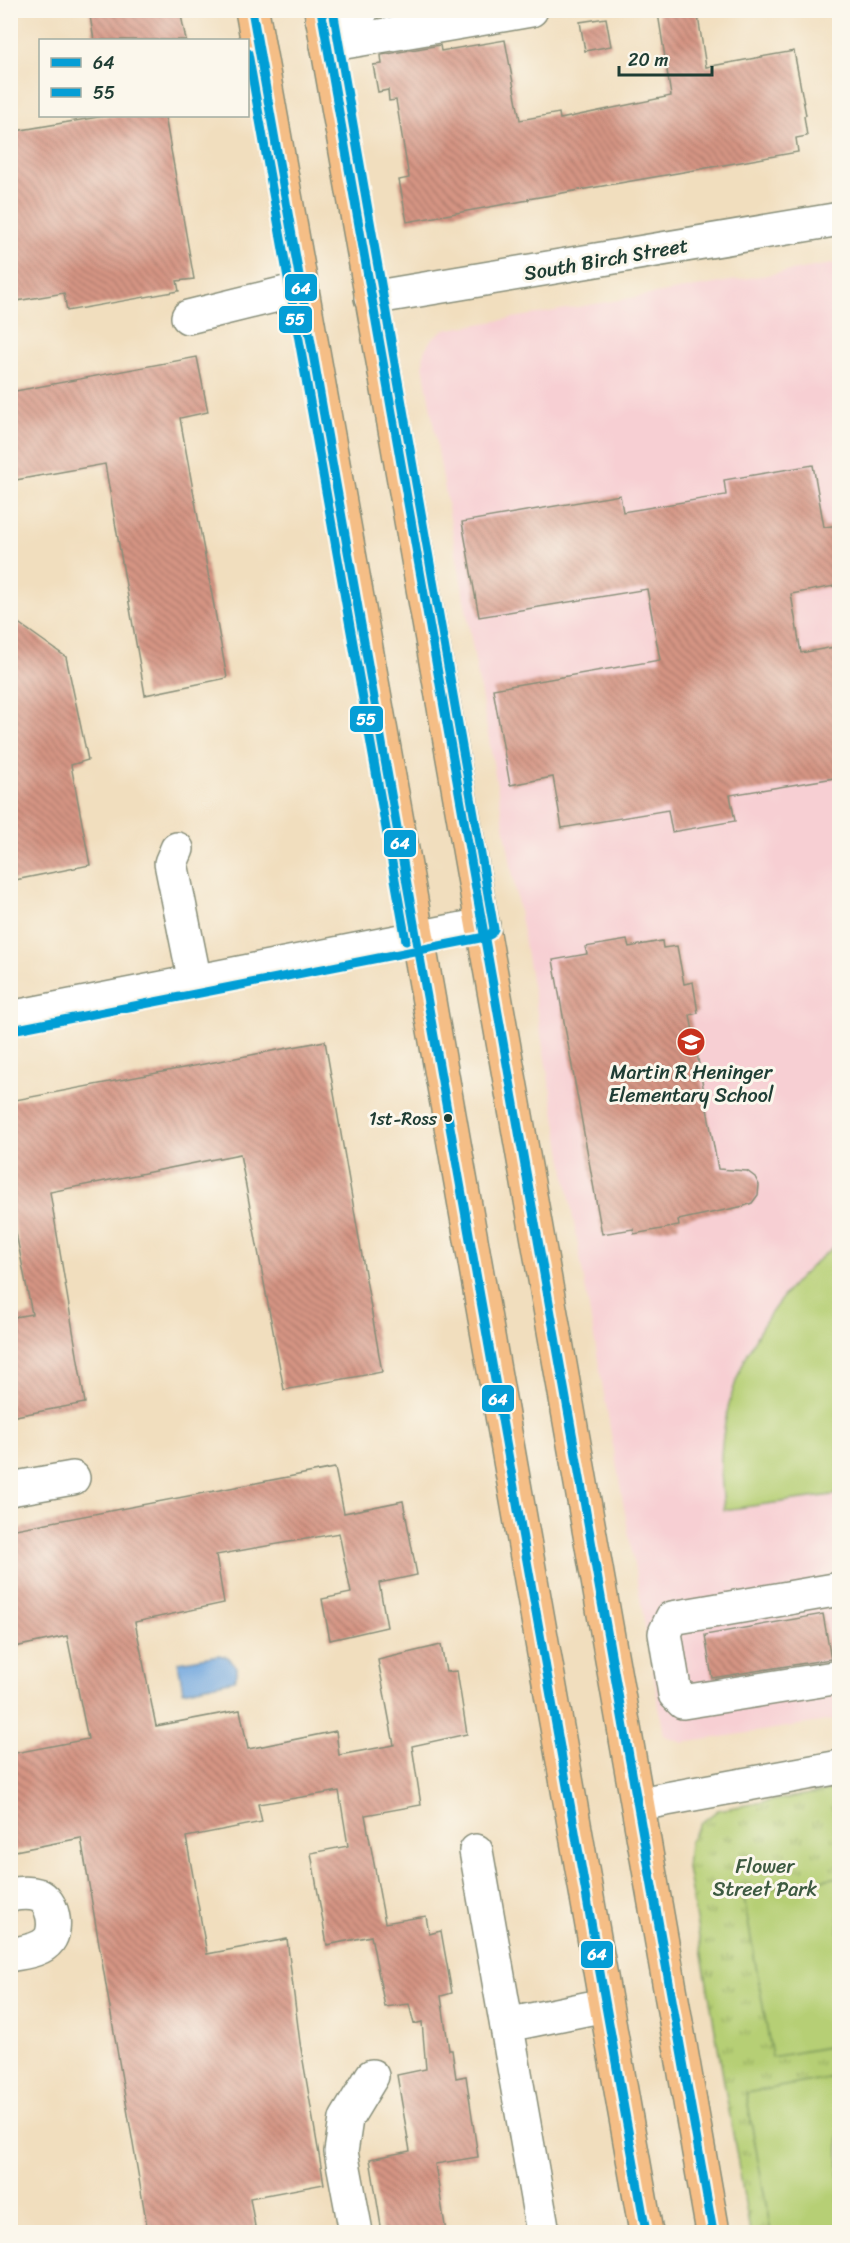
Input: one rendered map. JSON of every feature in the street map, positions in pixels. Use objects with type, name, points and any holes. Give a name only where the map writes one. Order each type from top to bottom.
[{"type":"main road","points":[[252,10],[646,2232]]},
{"type":"main road","points":[[323,24],[713,2232]]},
{"type":"street","points":[[323,24],[362,10]]},
{"type":"street","points":[[323,24],[531,10]]},
{"type":"street","name":"South Birch Street","points":[[371,297],[840,219]]},
{"type":"street","points":[[188,317],[302,289]]},
{"type":"street","points":[[177,849],[171,863],[195,982]]},
{"type":"street","points":[[10,1018],[483,925]]},
{"type":"street","points":[[10,1489],[73,1478]]},
{"type":"street","points":[[840,1589],[672,1618],[665,1633],[675,1694],[683,1702],[840,1677]]},
{"type":"street","points":[[639,1804],[840,1767]]},
{"type":"street","points":[[476,1851],[543,2232]]},
{"type":"street","points":[[10,1895],[24,1893],[40,1896],[50,1906],[54,1925],[49,1940],[36,1950],[10,1955]]},
{"type":"street","points":[[507,2025],[605,2005]]},
{"type":"street","points":[[357,2232],[341,2152],[346,2119],[372,2076]]},
{"type":"shaded area","name":"Martin R Heninger Elementary School","points":[[837,263],[840,278],[839,1719],[683,1743],[664,1735],[423,365],[424,351],[431,340],[443,330]]},
{"type":"green space","points":[[839,1243],[839,1494],[724,1510],[721,1456],[725,1424],[732,1394],[743,1364],[756,1336],[773,1310],[793,1285]]},
{"type":"green space","name":"Flower Street Park","points":[[839,1789],[839,2232],[750,2232],[687,1868],[689,1842],[701,1823],[718,1810]]},
{"type":"green space","points":[[839,1877],[839,2045],[772,2057],[743,1893]]},
{"type":"green space","points":[[839,2076],[839,2232],[771,2232],[746,2093]]},
{"type":"water","points":[[219,1655],[228,1657],[237,1667],[234,1680],[183,1691],[178,1662]]},
{"type":"building","points":[[89,10],[180,10],[186,39],[94,39]]},
{"type":"building","points":[[673,10],[697,10],[706,67],[794,51],[806,115],[804,116],[807,136],[796,138],[798,152],[407,222],[399,180],[409,178],[396,100],[389,101],[388,90],[378,92],[373,65],[382,64],[381,55],[440,45],[441,51],[505,40],[520,120],[559,113],[560,119],[671,96],[658,13]]},
{"type":"building","points":[[606,18],[611,46],[585,51],[580,22]]},
{"type":"building","points":[[98,117],[165,117],[194,279],[177,281],[179,291],[67,311],[64,293],[10,302],[10,132]]},
{"type":"building","points":[[197,357],[208,412],[180,418],[227,678],[145,695],[105,464],[10,481],[10,392]]},
{"type":"building","points":[[813,465],[824,527],[840,525],[840,585],[791,594],[801,653],[840,646],[840,777],[730,795],[735,821],[672,832],[668,810],[562,828],[553,777],[510,785],[493,689],[660,660],[647,589],[479,617],[462,522],[620,495],[623,512],[726,495],[724,480]]},
{"type":"building","points":[[10,617],[66,657],[88,760],[71,765],[90,865],[10,881]]},
{"type":"building","points":[[627,940],[629,947],[662,941],[663,948],[677,946],[684,984],[693,982],[698,1013],[690,1015],[718,1169],[747,1171],[755,1177],[759,1185],[758,1195],[752,1203],[744,1206],[678,1220],[679,1226],[634,1234],[633,1229],[602,1234],[553,960],[587,954],[585,947]]},
{"type":"building","points":[[325,1041],[382,1372],[284,1390],[240,1154],[50,1192],[85,1403],[10,1417],[10,1318],[32,1314],[10,1203],[10,1101]]},
{"type":"building","points":[[335,1468],[344,1513],[403,1501],[417,1575],[379,1583],[387,1627],[330,1640],[322,1599],[351,1593],[339,1533],[216,1555],[224,1603],[135,1622],[156,1726],[240,1710],[248,1749],[336,1731],[339,1755],[394,1745],[378,1660],[441,1645],[446,1672],[457,1671],[467,1734],[412,1746],[421,1805],[365,1815],[385,1923],[426,1916],[429,1934],[441,1931],[452,1993],[441,1996],[449,2050],[452,2050],[456,2078],[466,2076],[478,2157],[435,2164],[446,2232],[382,2232],[370,2159],[410,2151],[397,2075],[426,2069],[422,2022],[414,2024],[409,2004],[385,2007],[371,1936],[327,1945],[311,1853],[348,1846],[339,1791],[258,1804],[262,1822],[186,1837],[207,1954],[287,1939],[300,2043],[324,2184],[250,2198],[256,2232],[148,2232],[81,1838],[10,1852],[10,1754],[88,1739],[67,1636],[10,1648],[10,1530]]},
{"type":"building","points":[[823,1614],[831,1659],[712,1678],[705,1635]]},
{"type":"transit line","name":"64","points":[[252,10],[646,2232]]},
{"type":"transit line","name":"64","points":[[321,10],[713,2232]]},
{"type":"transit line","name":"55","points":[[12,1030],[485,937],[494,929],[333,10]]},
{"type":"transit line","name":"55","points":[[249,59],[406,941]]},
{"type":"place","name":"Martin R Heninger Elementary School","points":[[691,1042]]},
{"type":"place","name":"1st-Ross","points":[[448,1118]]}]
